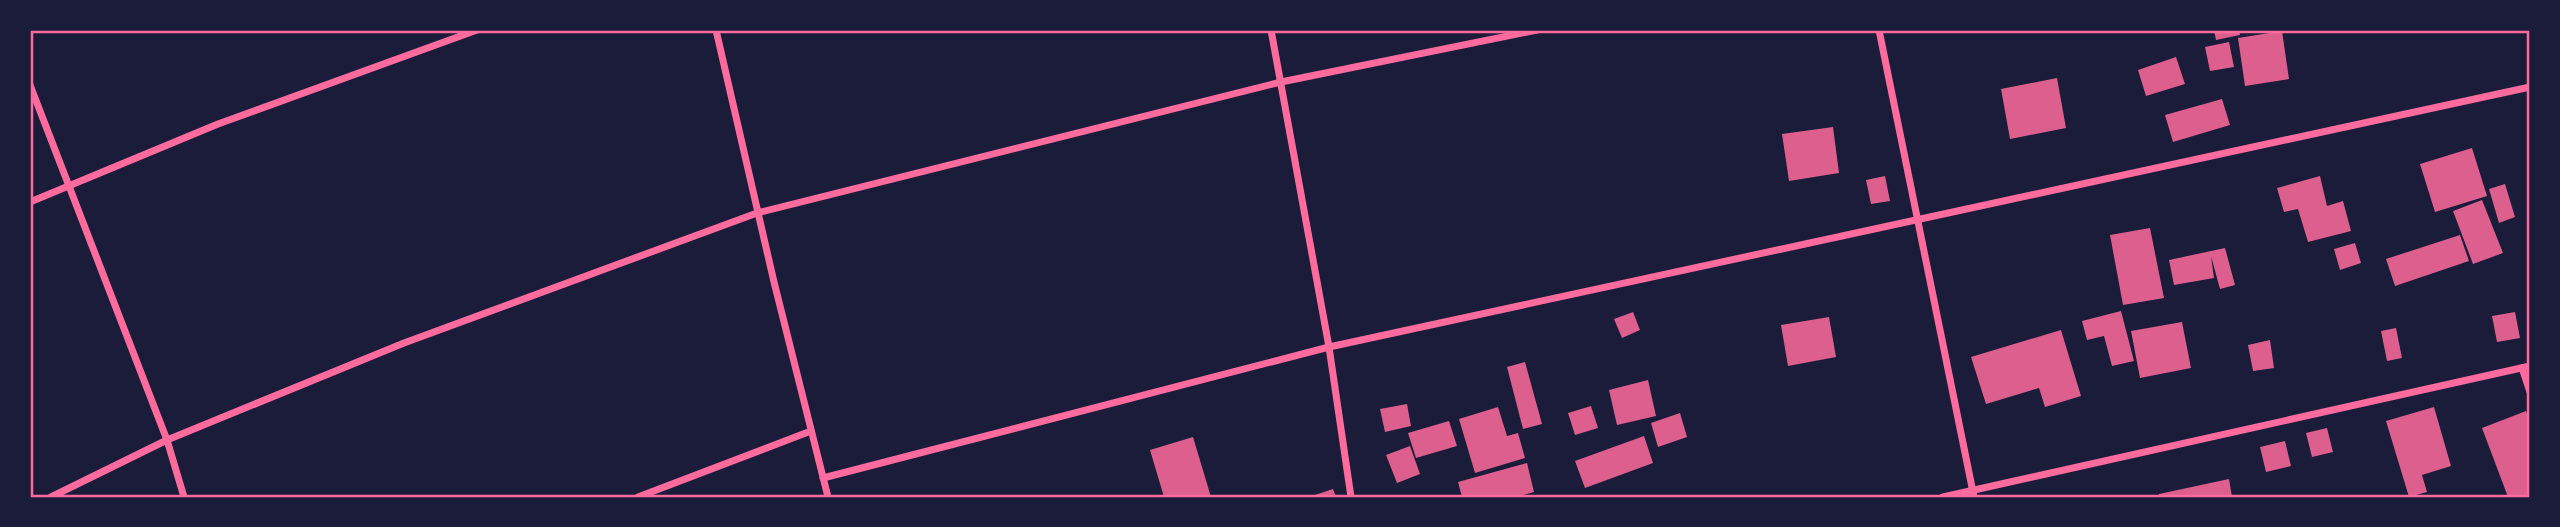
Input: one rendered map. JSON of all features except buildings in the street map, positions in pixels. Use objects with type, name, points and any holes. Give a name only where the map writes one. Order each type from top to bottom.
[{"type":"street","points":[[30,202],[218,124],[477,30]]},
{"type":"street","points":[[716,30],[757,213],[828,497]]},
{"type":"street","points":[[1271,30],[1329,347],[1351,497]]},
{"type":"street","points":[[51,497],[167,440],[404,343],[757,213],[1281,82],[1537,30]]},
{"type":"street","points":[[1879,30],[1974,494]]},
{"type":"street","points":[[30,85],[67,187],[167,440],[184,497]]},
{"type":"street","points":[[823,478],[1329,347],[2530,87]]},
{"type":"street","points":[[1943,497],[1974,494],[2526,367],[2530,392]]},
{"type":"street","points":[[638,497],[811,431]]}]
